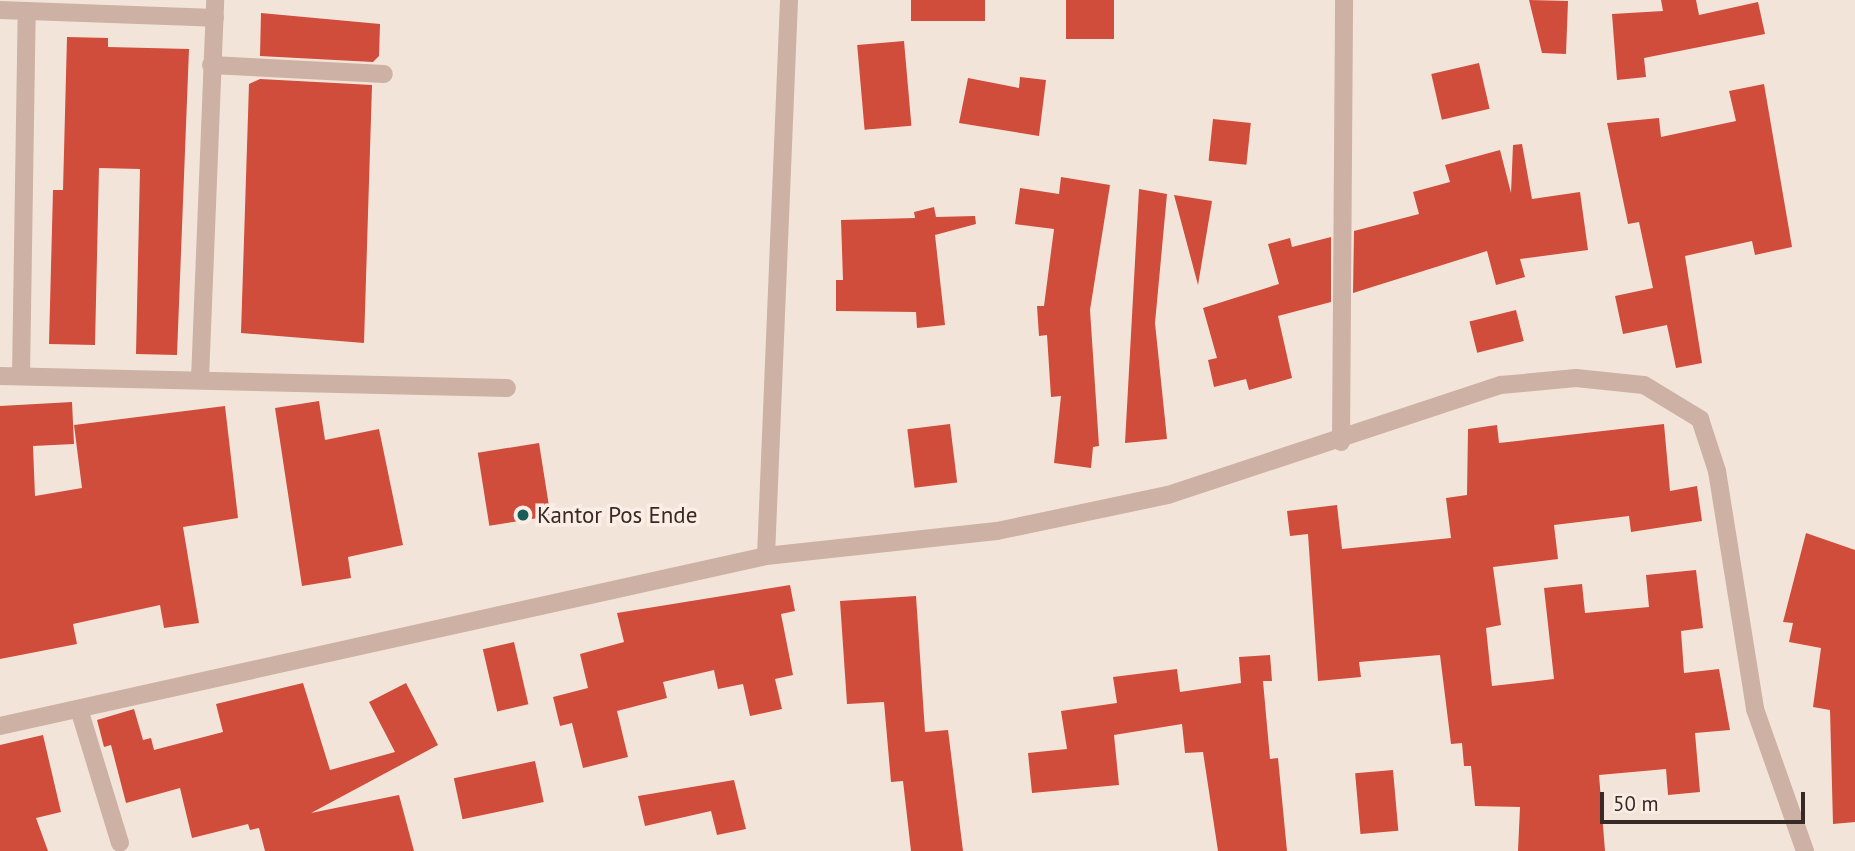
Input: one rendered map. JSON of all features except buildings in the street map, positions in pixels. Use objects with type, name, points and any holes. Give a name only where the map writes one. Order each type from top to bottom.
[{"type":"street","points":[[766,556],[789,0]]},
{"type":"street","points":[[1341,442],[1344,0]]},
{"type":"street","points":[[0,10],[27,12],[215,9],[200,379]]},
{"type":"street","points":[[21,376],[27,12]]},
{"type":"street","points":[[211,65],[384,74]]},
{"type":"street","points":[[0,376],[507,388]]},
{"type":"street","points":[[0,726],[766,556],[997,531],[1168,495],[1341,442],[1501,385],[1543,377],[1644,385],[1700,419],[1717,471],[1755,709],[1805,851]]},
{"type":"street","points":[[79,709],[120,843]]},
{"type":"place","name":"Kantor Pos Ende","points":[[523,515]]}]
